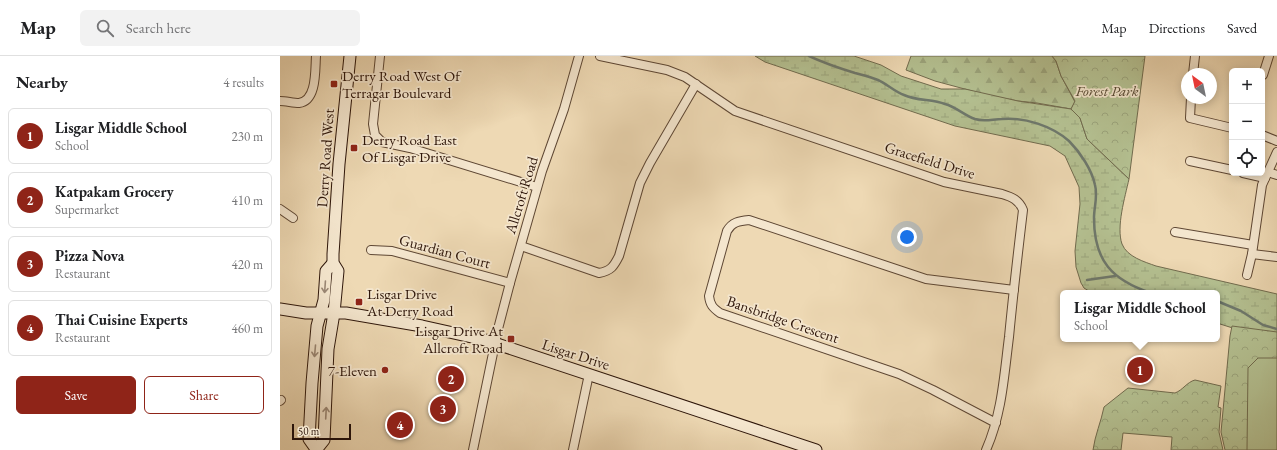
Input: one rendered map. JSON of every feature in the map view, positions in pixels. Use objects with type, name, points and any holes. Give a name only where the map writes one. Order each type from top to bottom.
[{"type":"main road","name":"Derry Road West","points":[[333,263],[326,271],[324,300],[317,326],[309,439],[316,450],[324,440],[328,349],[334,313],[338,271],[333,263],[338,164],[350,56]]},
{"type":"main road","name":"Lisgar Drive","points":[[280,309],[321,313],[346,313],[406,323],[496,343],[816,450]]},
{"type":"street","points":[[280,101],[300,103],[308,99],[313,91],[316,56]]},
{"type":"street","points":[[380,56],[373,130],[378,139],[382,142],[410,148],[537,187]]},
{"type":"street","name":"Allcroft Road","points":[[473,450],[510,283],[537,187],[564,109],[578,56]]},
{"type":"street","name":"Gracefield Drive","points":[[600,56],[666,70],[685,77],[735,111],[944,182],[1002,194],[1015,199],[1021,205],[1023,210],[1001,402],[996,423],[986,450]]},
{"type":"street","points":[[1194,68],[1195,56]]},
{"type":"street","points":[[1265,69],[1269,56]]},
{"type":"street","points":[[520,246],[599,273],[608,271],[614,266],[619,256],[640,183],[696,84]]},
{"type":"street","points":[[1191,104],[1190,118],[1229,127]]},
{"type":"street","points":[[1265,136],[1277,141]]},
{"type":"street","points":[[1247,275],[1252,254],[1262,185],[1277,152]]},
{"type":"street","points":[[1190,161],[1229,169]]},
{"type":"street","points":[[1266,175],[1277,175]]},
{"type":"street","points":[[280,209],[293,218]]},
{"type":"street","name":"Bansbridge Crescent","points":[[996,423],[933,390],[894,372],[720,313],[713,308],[709,302],[709,296],[730,225],[739,221],[749,220],[926,279],[1014,290]]},
{"type":"street","points":[[1175,232],[1253,245]]},
{"type":"street","name":"Guardian Court","points":[[371,250],[392,251],[510,283]]},
{"type":"street","points":[[1252,254],[1277,257]]},
{"type":"street","points":[[573,450],[589,374]]},
{"type":"green space","points":[[755,56],[854,56],[881,65],[901,76],[941,89],[965,89],[1018,101],[1071,109],[1080,118],[1087,139],[1129,179],[1120,229],[1120,237],[1124,249],[1132,256],[1156,266],[1277,294],[1277,334],[1242,331],[1220,324],[1220,290],[1087,290],[1084,288],[1076,267],[1075,251],[1080,204],[1079,187],[1065,156],[1050,146],[955,126],[765,62]]},
{"type":"green space","points":[[911,56],[1052,56],[1056,61],[1061,76],[1075,102],[1071,109],[987,95],[935,81],[906,70]]},
{"type":"green space","name":"Forest Park","points":[[1052,56],[1145,56],[1129,179],[1087,139],[1080,118],[1071,109],[1075,101],[1061,76],[1056,61]]},
{"type":"green space","points":[[1232,326],[1277,332],[1277,450],[1225,450],[1221,432]]},
{"type":"green space","points":[[1258,358],[1277,358],[1277,450],[1247,450],[1248,368]]},
{"type":"green space","points":[[1195,380],[1221,386],[1218,407],[1221,408],[1219,432],[1223,450],[1171,450],[1172,437],[1123,433],[1121,450],[1093,450],[1104,407],[1128,388],[1175,393]]},
{"type":"waterway","points":[[809,56],[878,80],[897,92],[909,97],[949,105],[978,120],[1020,119],[1055,131],[1069,141],[1077,150],[1088,167],[1093,179],[1096,189],[1094,218],[1095,233],[1097,246],[1102,257],[1108,267],[1116,275],[1143,290]]},
{"type":"waterway","points":[[1087,280],[1115,276]]},
{"type":"waterway","points":[[1220,302],[1241,311],[1263,325],[1277,329]]},
{"type":"place","name":"Derry Road West Of Terragar Boulevard","points":[[334,84]]},
{"type":"place","name":"Derry Road East Of Lisgar Drive","points":[[354,148]]},
{"type":"place","name":"Lisgar Drive At Derry Road","points":[[359,302]]},
{"type":"place","name":"Lisgar Drive At Allcroft Road","points":[[511,339]]},
{"type":"place","name":"7-Eleven","points":[[385,370]]},
{"type":"place","name":"Lisgar Middle School","points":[[1140,370]]},
{"type":"place","name":"Katpakam Grocery","points":[[451,379]]},
{"type":"place","name":"Pizza Nova","points":[[443,409]]},
{"type":"place","name":"Thai Cuisine Experts","points":[[400,425]]}]
